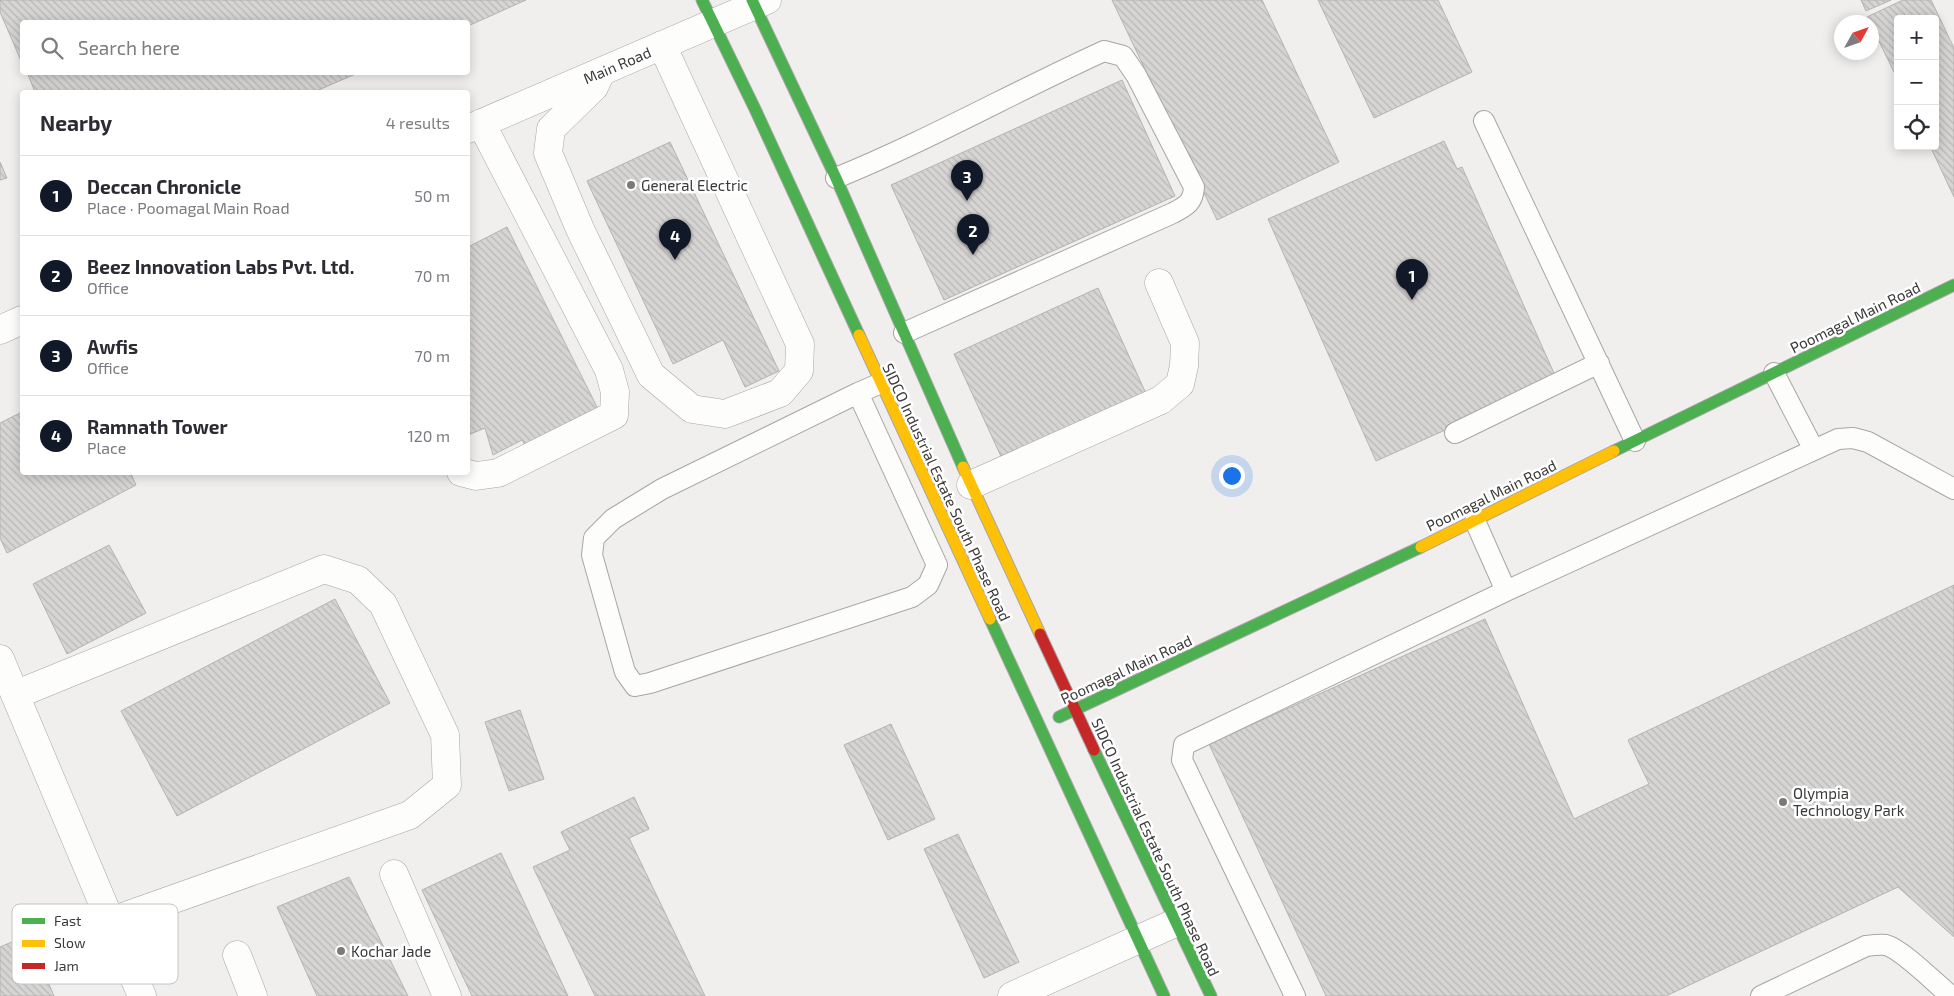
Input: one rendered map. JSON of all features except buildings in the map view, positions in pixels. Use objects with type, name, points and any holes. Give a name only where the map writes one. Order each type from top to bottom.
[{"type":"main road","name":"SIDCO Industrial Estate South Phase Road","points":[[758,2],[971,485],[1175,923],[1211,996]]},
{"type":"main road","name":"SIDCO Industrial Estate South Phase Road","points":[[708,12],[759,118],[1164,996]]},
{"type":"main road","name":"Poomagal Main Road","points":[[1039,726],[1475,521],[1954,285]]},
{"type":"street","name":"Main Road","points":[[474,126],[662,45],[708,12],[758,2]]},
{"type":"street","points":[[601,72],[594,87],[551,129],[548,153],[580,229],[650,375],[692,409],[725,414],[780,393],[799,371],[800,344],[662,45]]},
{"type":"street","points":[[470,474],[476,476],[498,473],[614,415],[615,392],[609,370],[474,126]]},
{"type":"street","points":[[971,485],[1161,400],[1180,384],[1184,366],[1185,343],[1159,283]]},
{"type":"street","points":[[0,330],[20,321]]},
{"type":"street","points":[[15,695],[324,569],[358,580],[383,604],[445,735],[447,785],[410,815],[160,904]]},
{"type":"street","points":[[0,659],[102,904]]},
{"type":"street","points":[[394,874],[447,996]]},
{"type":"street","points":[[1012,996],[1175,923]]},
{"type":"street","points":[[237,955],[253,996]]},
{"type":"street","points":[[137,984],[142,996]]},
{"type":"lane","points":[[836,178],[872,163],[1048,76],[1104,51],[1123,56],[1136,75],[1194,187],[1194,197],[1187,205],[1173,213],[904,333]]},
{"type":"lane","points":[[1484,121],[1635,441]]},
{"type":"lane","points":[[1455,433],[1598,363]]},
{"type":"lane","points":[[1774,374],[1814,450]]},
{"type":"lane","points":[[858,393],[937,565],[928,585],[912,597],[650,684],[634,686],[625,672],[592,555],[594,538],[613,519],[662,488],[858,393],[881,383]]},
{"type":"lane","points":[[1295,996],[1182,760],[1184,745],[1506,590],[1838,439],[1853,438],[1868,442],[1954,490]]},
{"type":"lane","points":[[1475,521],[1506,590]]},
{"type":"lane","points":[[1761,996],[1866,946],[1877,944],[1888,946],[1898,952],[1951,996]]},
{"type":"traffic: fast","points":[[702,0],[755,109],[859,335]]},
{"type":"traffic: fast","points":[[752,0],[836,178],[963,467]]},
{"type":"traffic: fast","points":[[1614,451],[1954,285]]},
{"type":"traffic: fast","points":[[1059,717],[1421,547]]},
{"type":"traffic: fast","points":[[990,619],[1164,996]]},
{"type":"traffic: fast","points":[[1094,750],[1211,996]]},
{"type":"traffic: slow","points":[[859,335],[990,619]]},
{"type":"traffic: slow","points":[[1421,547],[1614,451]]},
{"type":"traffic: slow","points":[[963,467],[1040,634]]},
{"type":"traffic: jam","points":[[1040,634],[1094,750]]},
{"type":"place","name":"General Electric","points":[[631,185]]},
{"type":"place","name":"Awfis","points":[[967,201]]},
{"type":"place","name":"Beez Innovation Labs Pvt. Ltd.","points":[[973,255]]},
{"type":"place","name":"Ramnath Tower","points":[[675,260]]},
{"type":"place","name":"Deccan Chronicle","points":[[1412,300]]},
{"type":"place","name":"Olympia Technology Park","points":[[1783,802]]},
{"type":"place","name":"Kochar Jade","points":[[341,951]]}]
